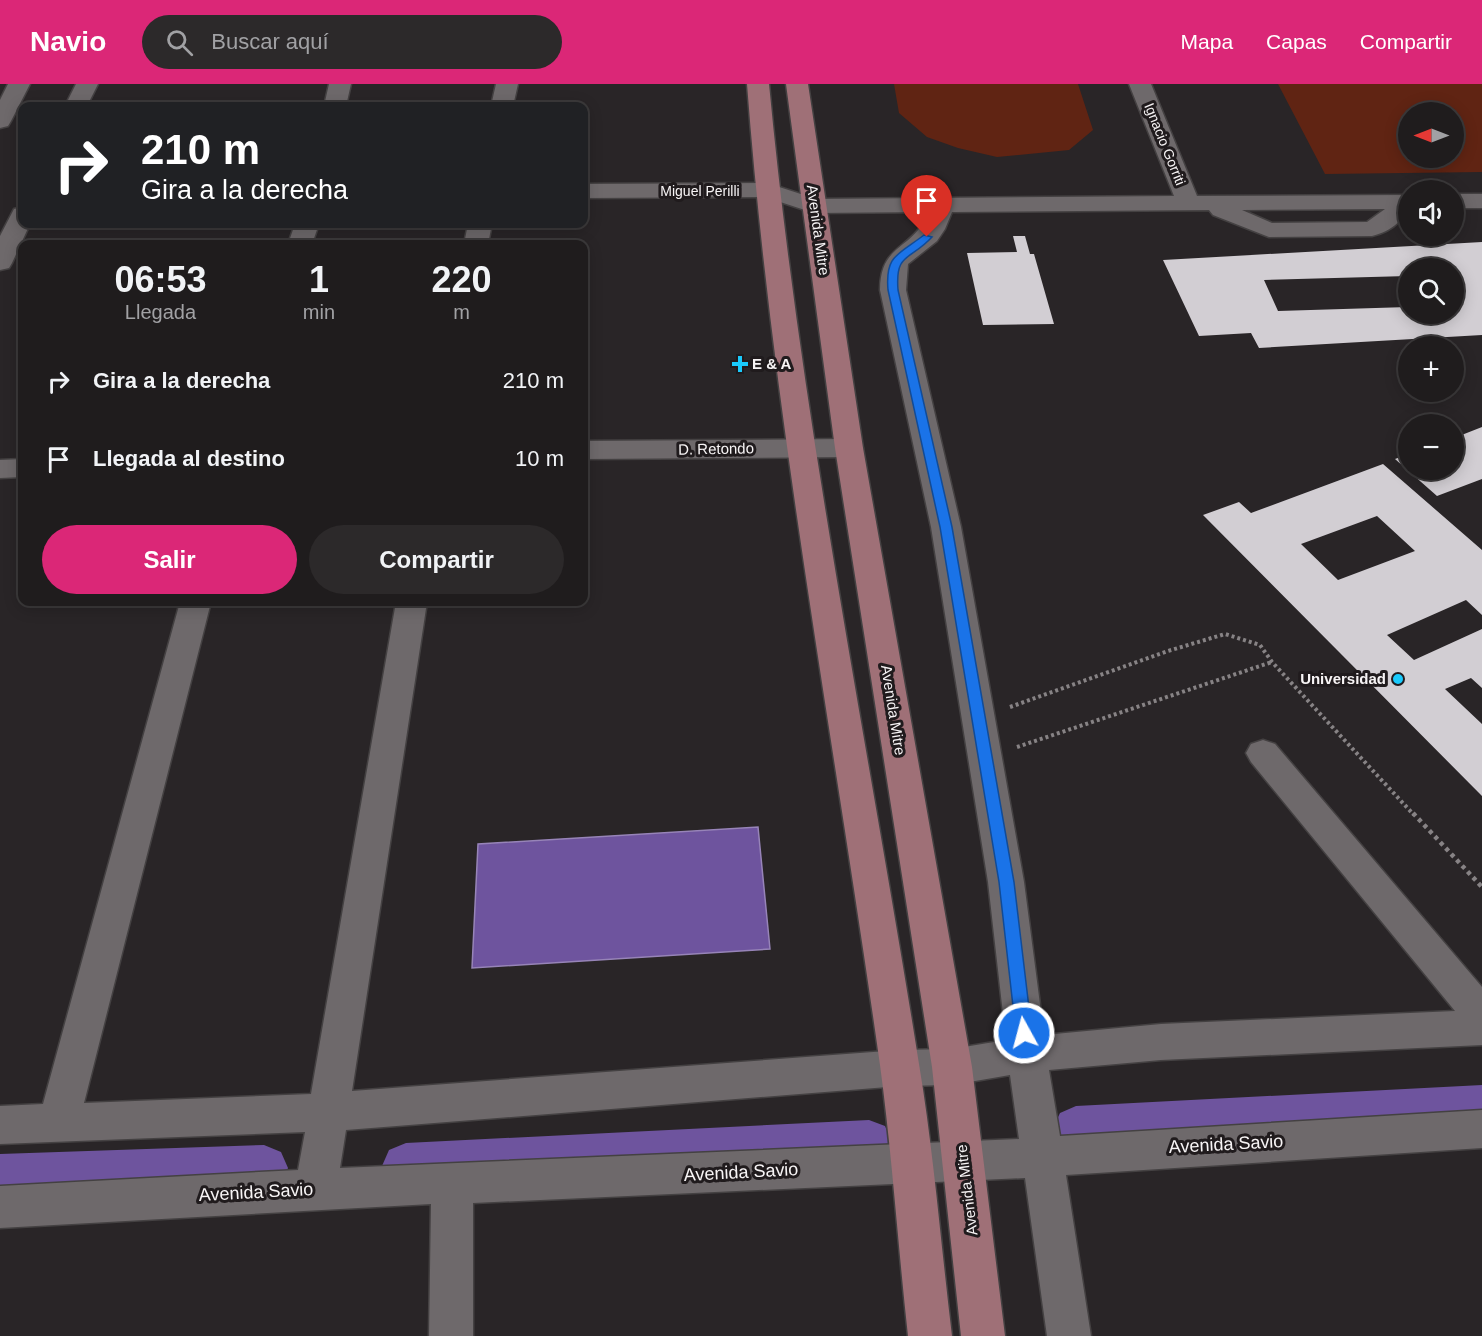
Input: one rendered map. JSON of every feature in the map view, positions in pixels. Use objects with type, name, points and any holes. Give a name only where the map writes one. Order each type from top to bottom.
[{"type":"main road","points":[[758,84],[767,190],[800,448],[900,1068],[930,1336]]},
{"type":"main road","name":"Avenida Mitre","points":[[797,84],[849,448],[952,1067],[983,1336]]},
{"type":"street","points":[[0,121],[19,84]]},
{"type":"street","points":[[78,102],[87,84]]},
{"type":"street","points":[[336,102],[340,84]]},
{"type":"street","points":[[503,102],[507,84]]},
{"type":"street","name":"Ignacio Gorriti","points":[[1140,84],[1200,205]]},
{"type":"street","name":"Miguel Perilli","points":[[588,191],[767,190],[814,206],[1200,205]]},
{"type":"street","points":[[0,201],[18,201]]},
{"type":"street","points":[[1464,201],[1482,201]]},
{"type":"street","points":[[1200,205],[1269,230],[1372,229],[1398,210]]},
{"type":"street","points":[[942,206],[935,227],[927,237],[894,263],[893,290],[946,527],[985,757],[1006,882],[1027,1054],[1069,1336]]},
{"type":"street","points":[[0,262],[18,223]]},
{"type":"street","name":"D. Retondo","points":[[588,450],[849,448]]},
{"type":"street","points":[[0,469],[18,468]]},
{"type":"street","points":[[58,1123],[194,606]]},
{"type":"street","points":[[316,1189],[410,606]]},
{"type":"street","points":[[1263,753],[1482,1015]]},
{"type":"street","points":[[0,1125],[328,1112],[900,1068],[952,1067],[1027,1054],[1161,1042],[1482,1027]]},
{"type":"street","name":"Avenida Savio","points":[[0,1207],[316,1189],[963,1162],[1042,1155],[1482,1129]]},
{"type":"street","points":[[451,1336],[452,1185]]},
{"type":"path","points":[[978,718],[1168,651],[1225,634],[1260,645],[1272,662],[1482,887]]},
{"type":"path","points":[[985,757],[1272,662]]},
{"type":"shaded area","points":[[894,84],[1078,84],[1093,130],[1069,150],[997,157],[958,148],[927,137],[899,113]]},
{"type":"shaded area","points":[[1278,84],[1482,84],[1482,172],[1325,174]]},
{"type":"shaded area","points":[[758,827],[770,949],[472,968],[478,844]]},
{"type":"building","points":[[1013,236],[1025,236],[1030,254],[1034,254],[1054,324],[983,325],[967,253],[1017,252]]},
{"type":"building","points":[[1482,242],[1482,335],[1398,336],[1398,340],[1259,348],[1251,333],[1199,336],[1163,260],[1411,246],[1464,246],[1464,243]],"holes":[[[1398,258],[1464,258],[1464,324],[1398,324],[1398,307],[1278,311],[1264,280],[1398,276]]]},
{"type":"building","points":[[1482,427],[1482,479],[1437,496],[1419,480],[1464,480],[1464,434]]},
{"type":"building","points":[[1383,464],[1398,477],[1398,480],[1401,480],[1482,550],[1482,615],[1466,600],[1387,635],[1414,660],[1482,629],[1482,688],[1471,678],[1445,689],[1482,724],[1482,796],[1203,515],[1239,502],[1251,513]],"holes":[[[1377,516],[1415,551],[1338,580],[1301,544]]]},
{"type":"waterway","points":[[1076,1128],[1482,1106]]},
{"type":"waterway","points":[[406,1166],[869,1142]]},
{"type":"waterway","points":[[0,1177],[264,1168]]},
{"type":"place","name":"E & A","points":[[740,364]]},
{"type":"place","name":"Universidad","points":[[1398,679]]},
{"type":"route","points":[[927,237],[894,263],[893,290],[946,527],[1006,882],[1024,1033]]}]
